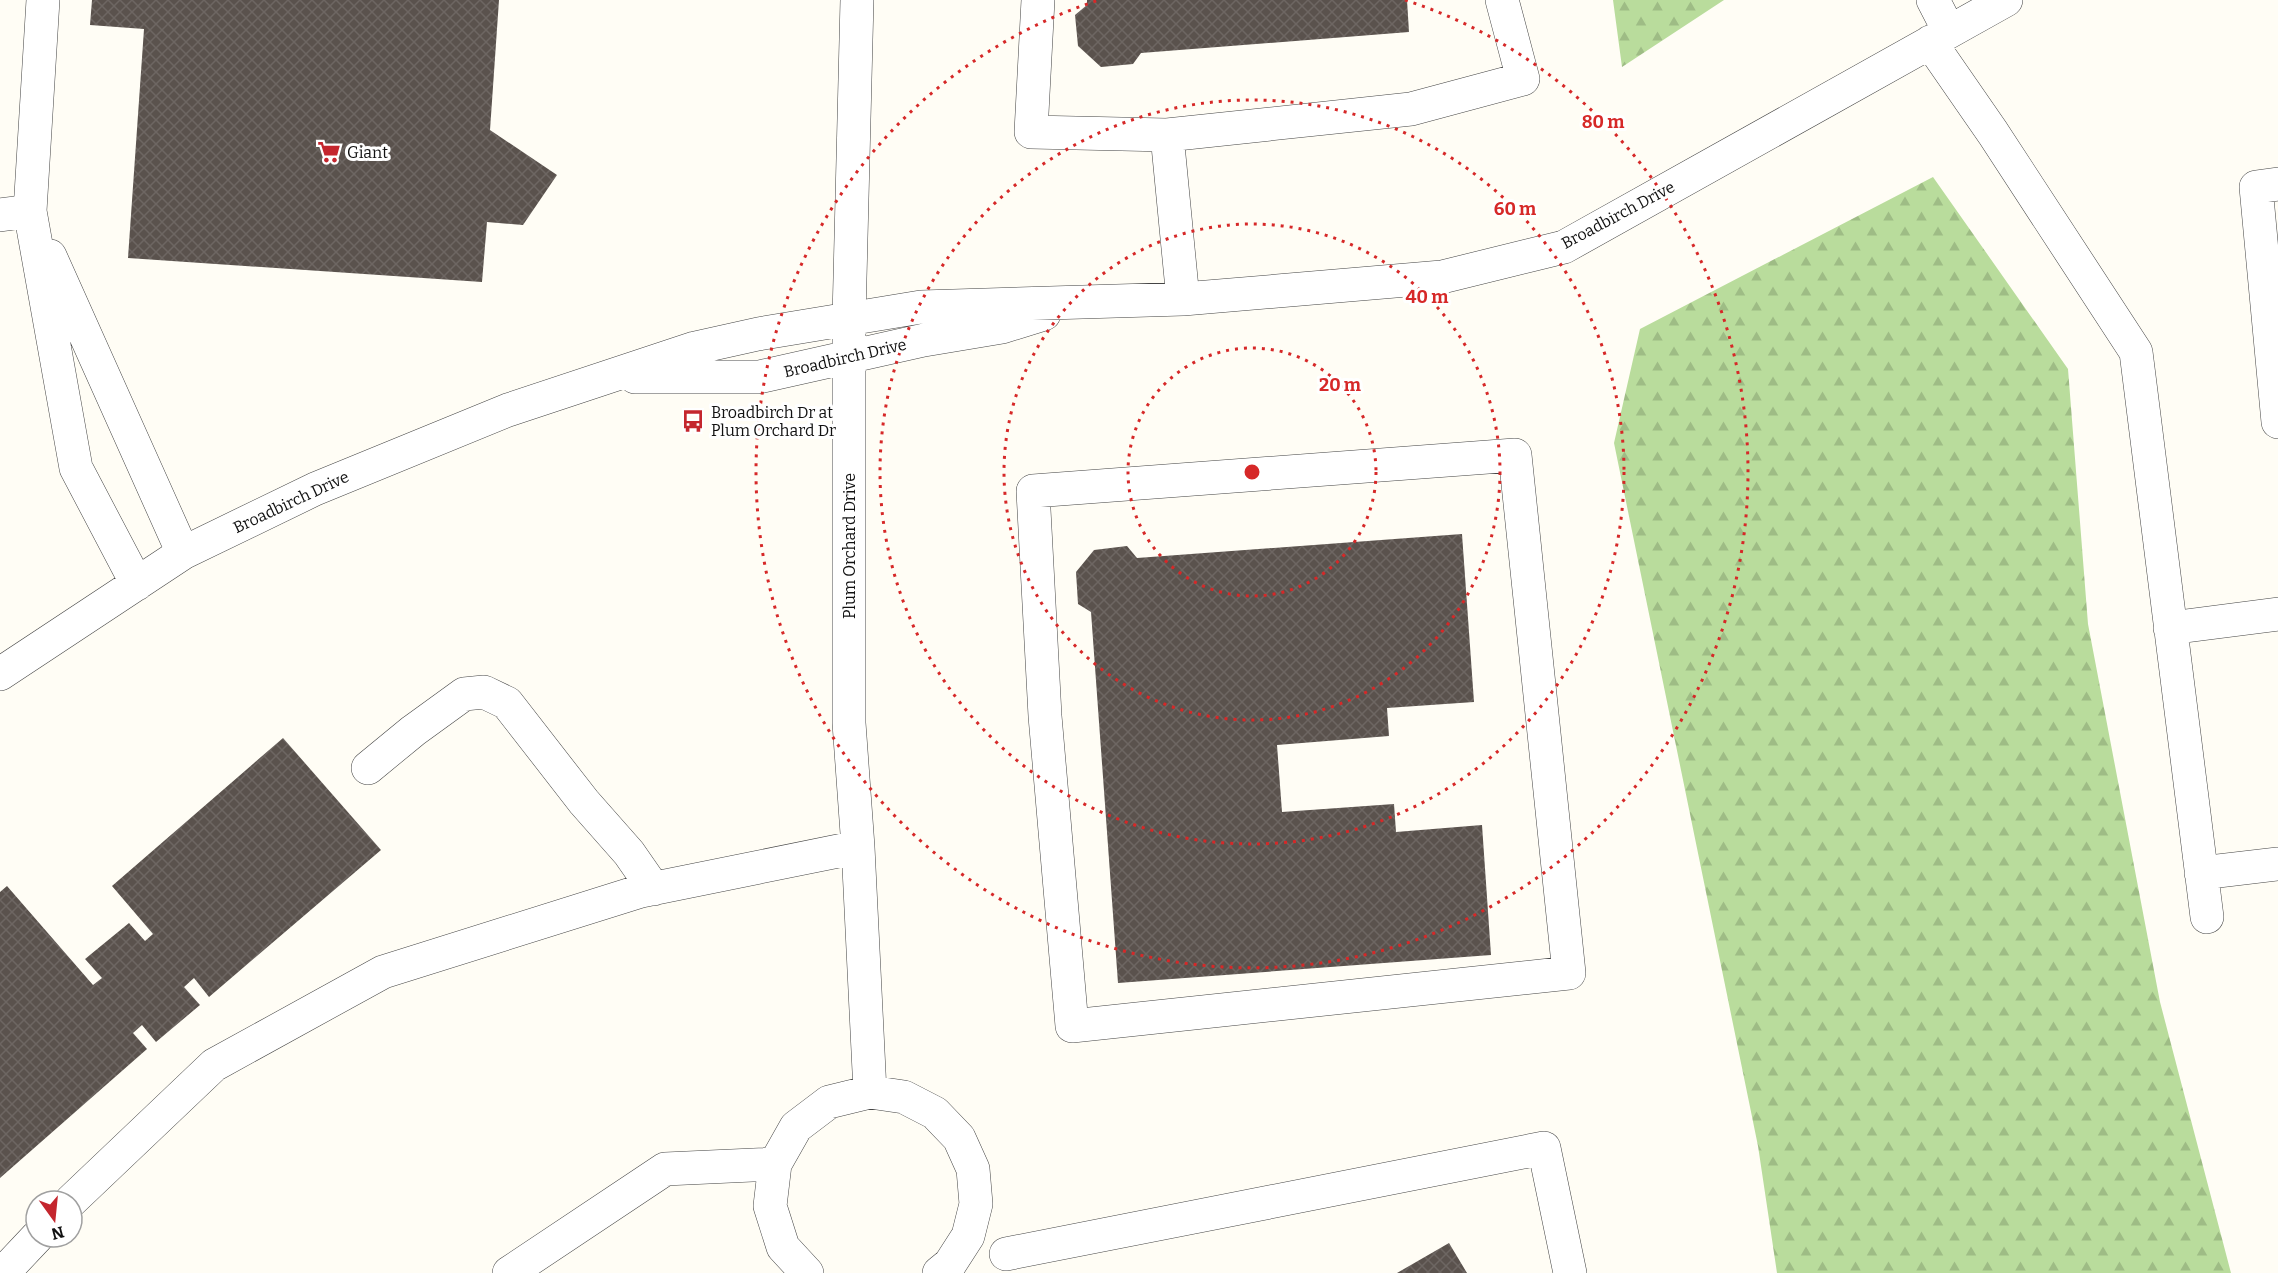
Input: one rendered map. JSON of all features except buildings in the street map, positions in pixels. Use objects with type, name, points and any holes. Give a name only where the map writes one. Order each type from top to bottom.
[{"type":"street","points":[[43,0],[15,213],[76,468],[137,584]]},
{"type":"street","name":"Plum Orchard Drive","points":[[856,0],[849,318],[849,723],[858,847],[870,1092]]},
{"type":"street","points":[[1038,0],[1031,132],[1167,135],[1411,109],[1523,80],[1502,0]]},
{"type":"street","points":[[1933,0],[1939,37],[1993,133],[2136,352],[2207,916]]},
{"type":"street","name":"Broadbirch Drive","points":[[0,674],[183,553],[315,489],[508,410],[695,348],[849,318],[921,307],[1183,300],[1442,277],[1564,247],[2006,0]]},
{"type":"street","points":[[1167,135],[1183,300]]},
{"type":"street","points":[[2278,184],[2256,187],[2278,422]]},
{"type":"street","points":[[15,213],[183,553]]},
{"type":"street","name":"Broadbirch Drive","points":[[606,377],[759,377],[924,340],[1002,327],[1080,302]]},
{"type":"street","points":[[1515,455],[1569,973],[1072,1026],[1045,716],[1034,491],[1515,455]]},
{"type":"street","points":[[2170,628],[2278,614]]},
{"type":"street","points":[[368,768],[413,731],[464,694],[484,692],[507,703],[584,802],[629,853],[654,889]]},
{"type":"street","points":[[84,1189],[214,1065],[383,972],[641,891],[858,847]]},
{"type":"street","points":[[2201,873],[2278,864]]},
{"type":"street","points":[[807,1273],[783,1247],[770,1206],[775,1164],[796,1127],[829,1102],[870,1092],[904,1097],[935,1113],[959,1138],[973,1169],[976,1204],[968,1236],[950,1264],[939,1273]]},
{"type":"street","points":[[976,1204],[1012,1263],[1544,1148],[1570,1273]]},
{"type":"street","points":[[509,1273],[665,1169],[775,1164]]},
{"type":"street","points":[[3,1273],[26,1249]]},
{"type":"green space","points":[[1613,0],[1724,0],[1622,67]]},
{"type":"green space","points":[[1933,177],[2068,369],[2088,624],[2160,1002],[2231,1273],[1777,1273],[1758,1146],[1614,443],[1640,329]]},
{"type":"place","name":"Giant","points":[[329,152]]},
{"type":"place","name":"Broadbirch Dr at Plum Orchard Dr","points":[[693,421]]}]
